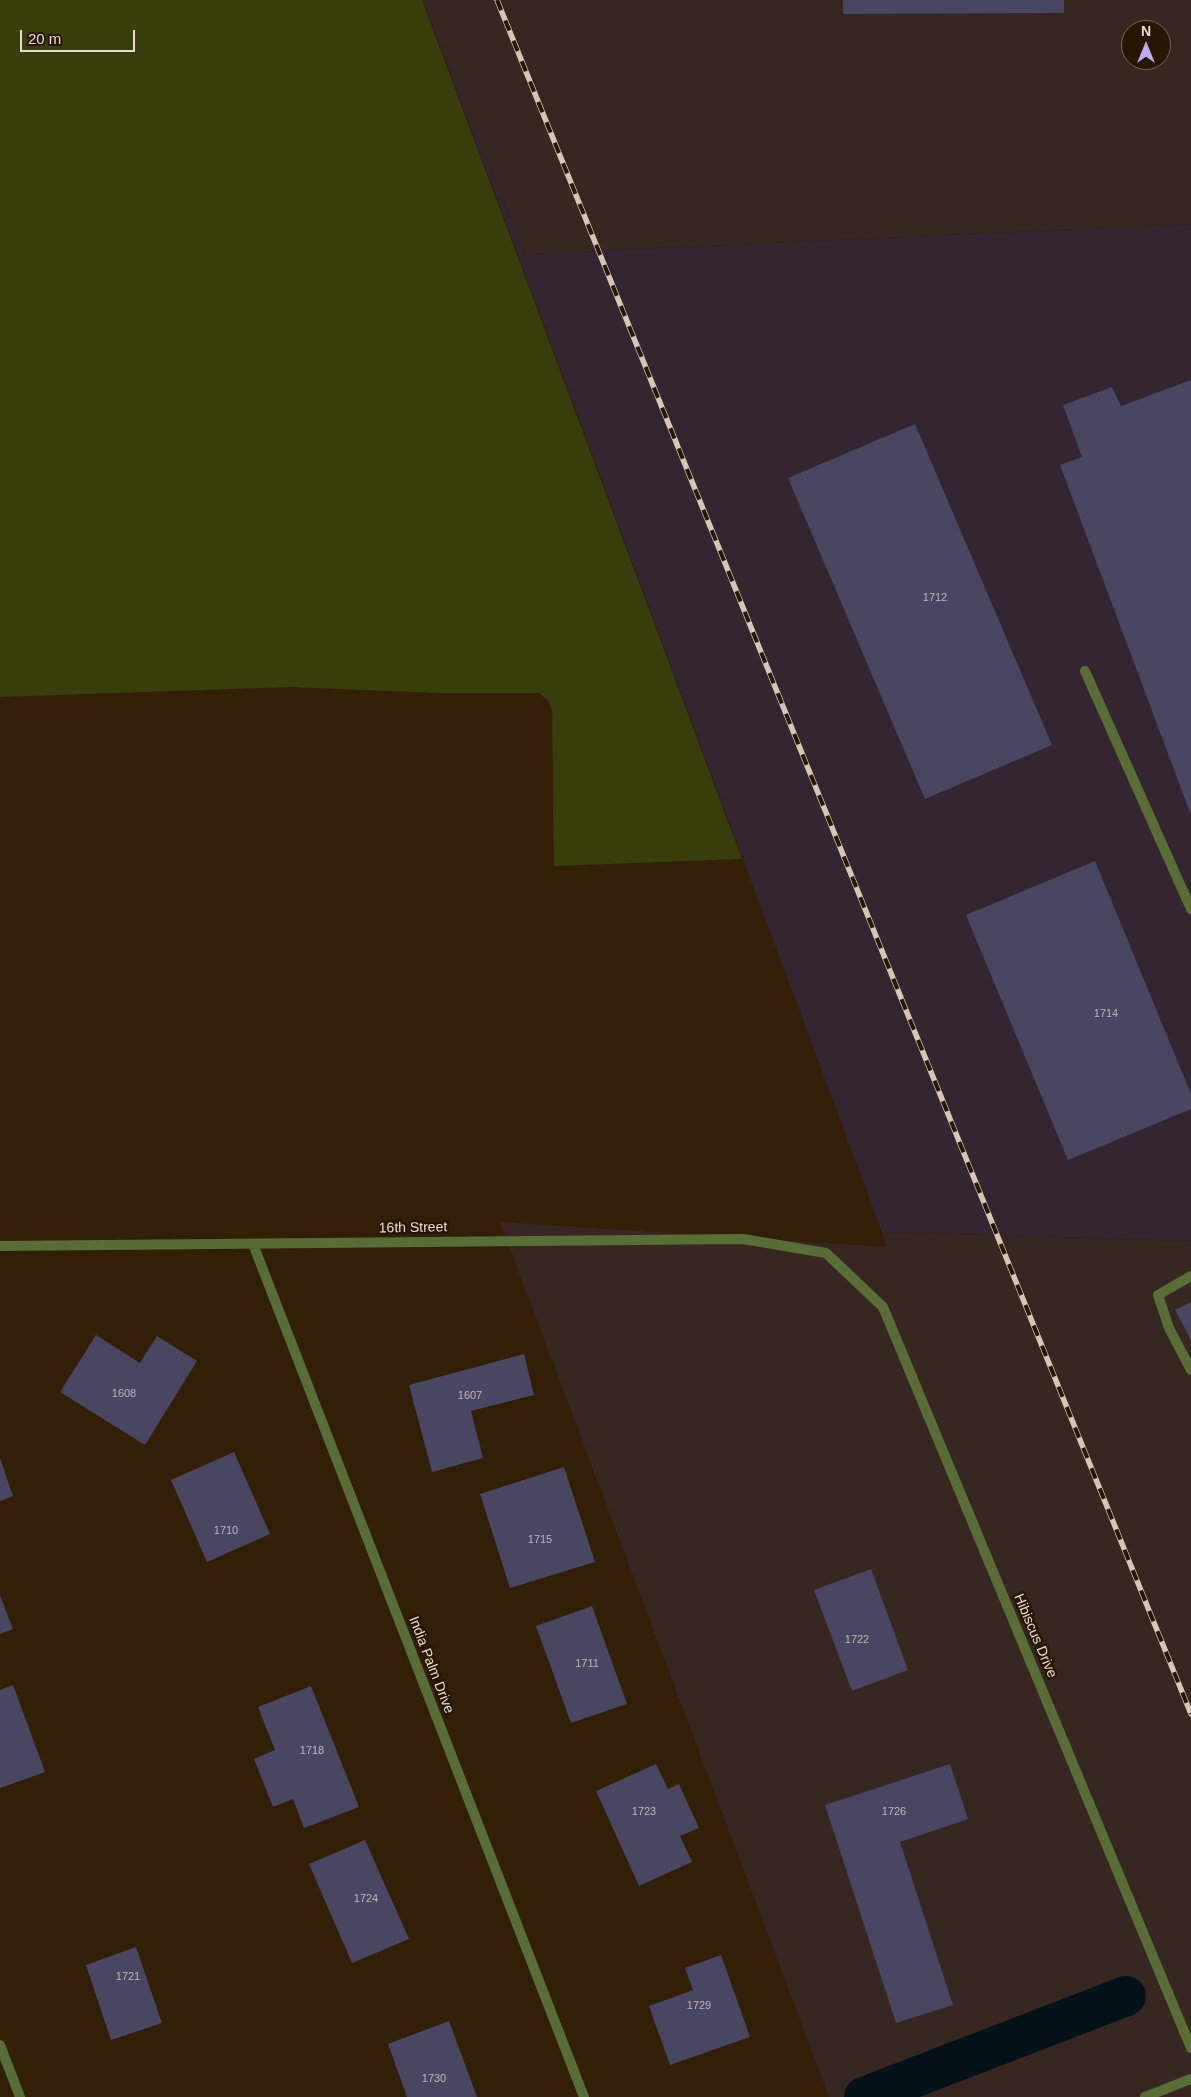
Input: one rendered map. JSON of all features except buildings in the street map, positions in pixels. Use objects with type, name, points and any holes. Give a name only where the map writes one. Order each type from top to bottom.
[{"type":"street","points":[[1085,671],[1191,909]]},
{"type":"street","name":"16th Street","points":[[0,1246],[744,1239],[826,1253]]},
{"type":"street","name":"India Palm Drive","points":[[253,1244],[584,2097]]},
{"type":"street","name":"Hibiscus Drive","points":[[826,1253],[883,1307],[1191,2048]]},
{"type":"street","points":[[1191,1276],[1158,1295],[1169,1328],[1191,1370]]},
{"type":"street","points":[[0,2045],[20,2097]]},
{"type":"street","points":[[1145,2097],[1191,2079]]},
{"type":"shaded area","points":[[422,0],[1191,0],[1191,224],[525,254]]},
{"type":"shaded area","points":[[427,11],[525,254],[1191,224],[1191,1241],[882,1232]]},
{"type":"shaded area","points":[[500,1222],[887,1247],[882,1232],[1191,1241],[1191,2097],[829,2097]]},
{"type":"green space","points":[[0,0],[422,0],[742,859],[554,866],[552,710],[548,700],[539,693],[436,693],[290,687],[0,697]]},
{"type":"waterway","points":[[864,2097],[1126,1996]]},
{"type":"railway","points":[[497,0],[1191,1714]]}]
